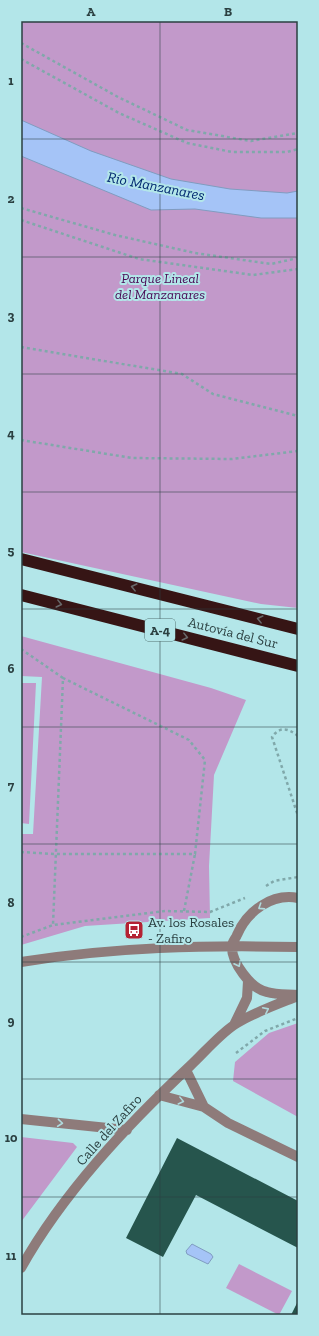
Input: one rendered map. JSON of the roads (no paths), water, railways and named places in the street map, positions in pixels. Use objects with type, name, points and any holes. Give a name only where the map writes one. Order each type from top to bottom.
[{"type":"highway","name":"Autovía del Sur","points":[[21,559],[298,629]]},
{"type":"highway","name":"Autovía del Sur","points":[[21,595],[298,666]]},
{"type":"street","points":[[298,898],[289,896],[266,903],[249,915],[241,925],[232,946],[236,961],[248,981],[266,992],[298,996]]},
{"type":"street","points":[[21,962],[143,948],[232,946],[298,948]]},
{"type":"street","name":"Calle del Zafiro","points":[[234,1025],[247,998],[248,981]]},
{"type":"street","name":"Calle del Zafiro","points":[[21,1268],[33,1247],[89,1171],[159,1096],[234,1025],[278,1003],[298,996]]},
{"type":"street","points":[[186,1070],[204,1107]]},
{"type":"street","points":[[159,1096],[204,1107],[228,1123],[298,1157]]},
{"type":"street","points":[[21,1119],[127,1130]]},
{"type":"water","name":"Río Manzanares","points":[[21,120],[91,151],[171,179],[230,189],[287,193],[298,191],[298,218],[261,218],[195,209],[151,210],[21,156]]},
{"type":"water","points":[[192,1244],[211,1254],[213,1257],[208,1264],[187,1254],[186,1251]]},
{"type":"place","name":"Av. los Rosales - Zafiro","points":[[134,930]]},
{"type":"park label","name":"Parque Lineal del Manzanares","points":[[160,286]]}]
